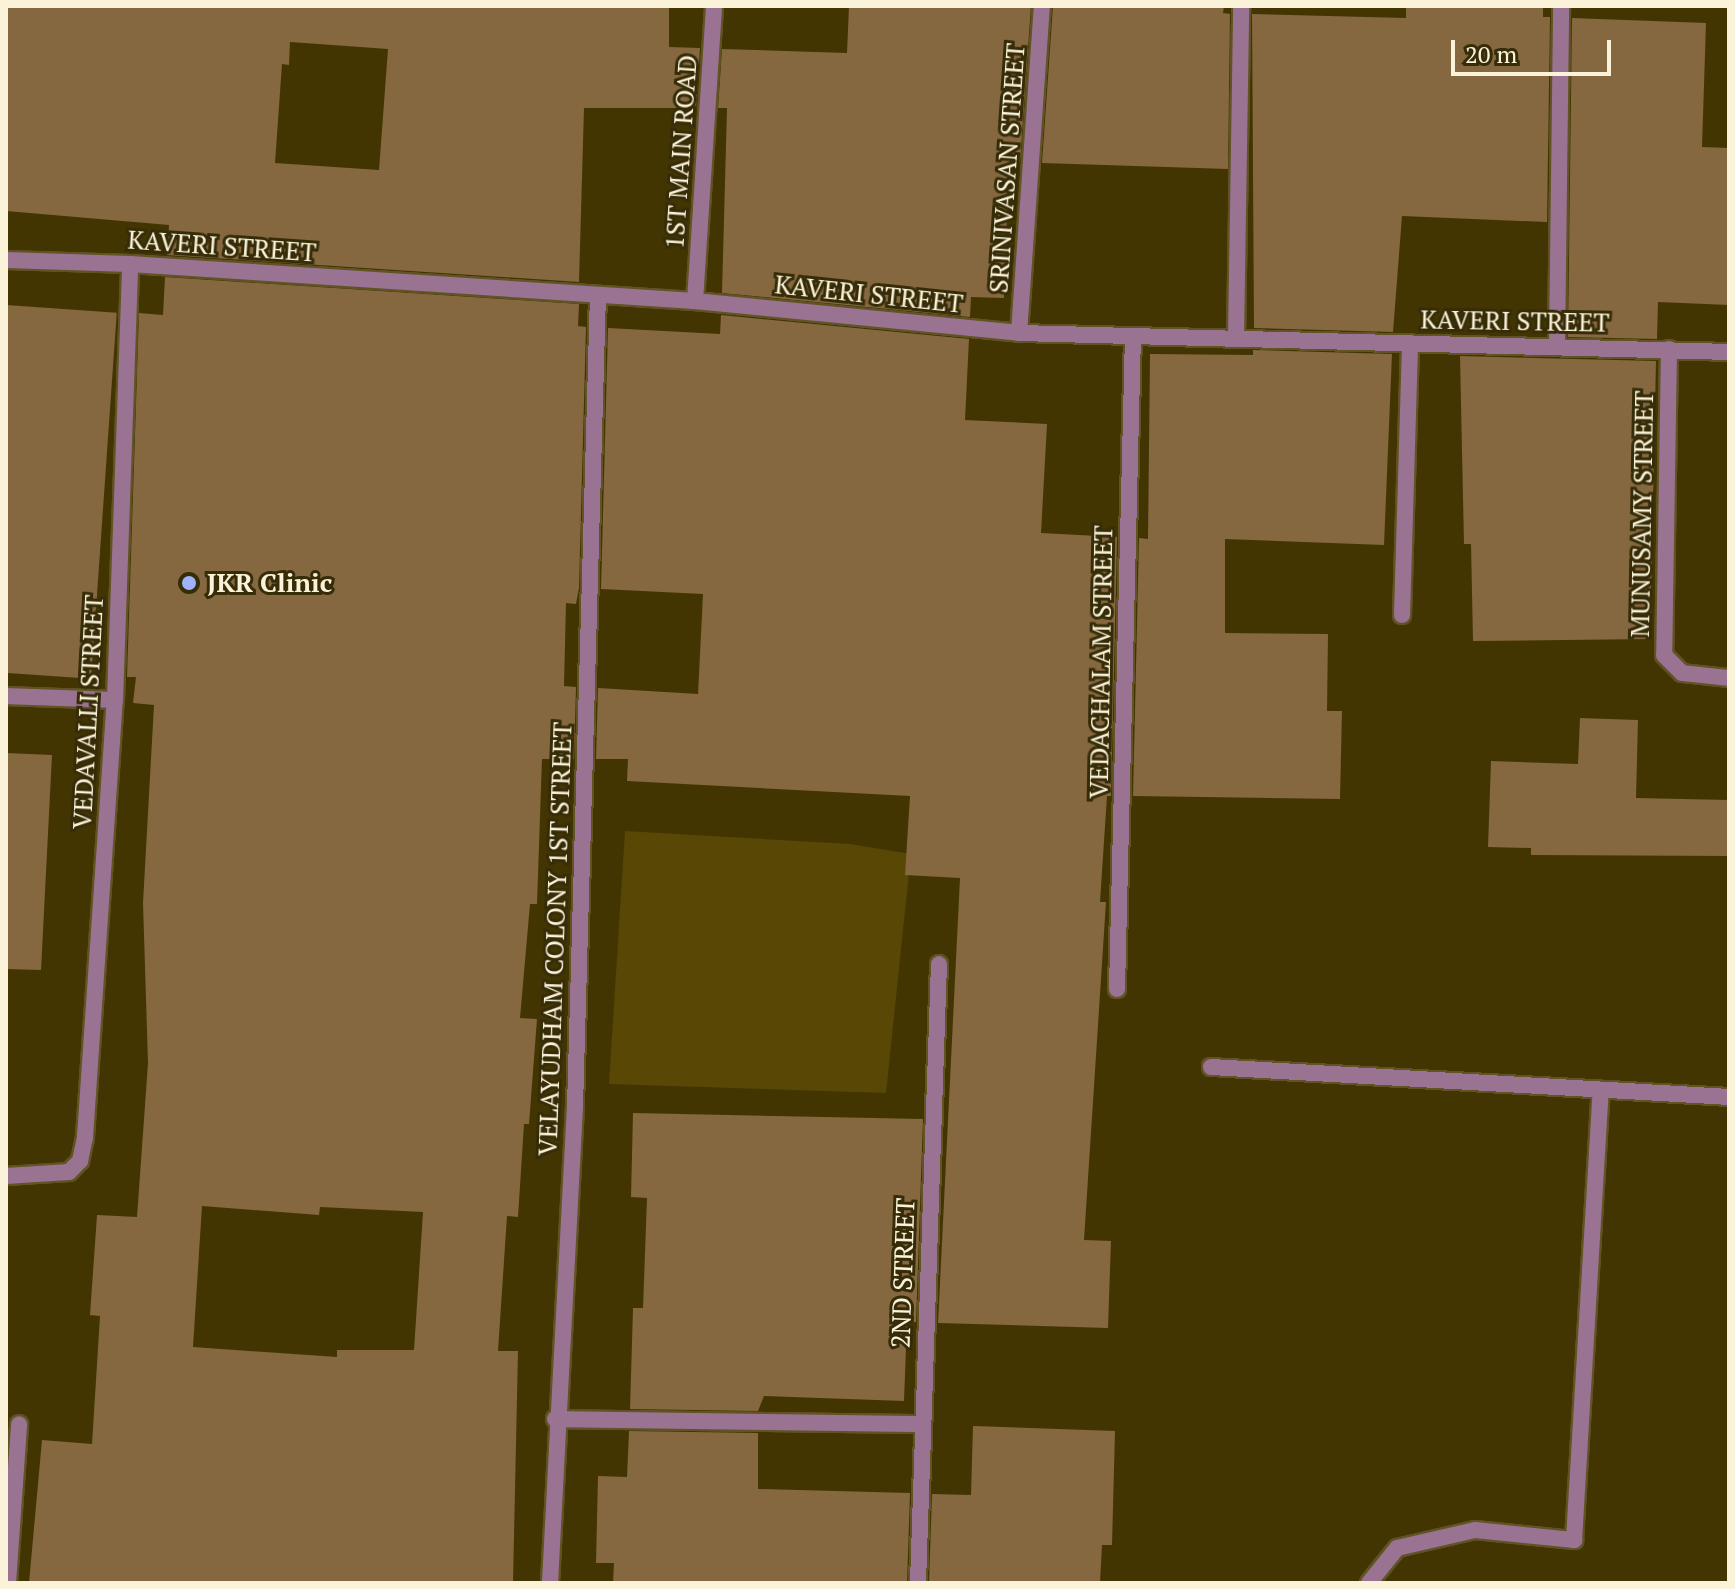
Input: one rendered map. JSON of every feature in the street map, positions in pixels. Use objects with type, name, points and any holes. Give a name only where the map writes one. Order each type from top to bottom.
[{"type":"street","name":"1ST MAIN ROAD","points":[[695,301],[714,6]]},
{"type":"street","name":"SRINIVASAN STREET","points":[[1019,333],[1042,6]]},
{"type":"street","points":[[1236,338],[1241,6]]},
{"type":"street","points":[[1557,346],[1561,6]]},
{"type":"street","name":"KAVERI STREET","points":[[6,260],[130,264],[695,301],[1019,333],[1729,352]]},
{"type":"street","name":"VEDAVALLI STREET","points":[[6,1176],[69,1172],[80,1161],[89,1100],[115,700],[130,264]]},
{"type":"street","name":"VELAYUDHAM COLONY 1ST STREET","points":[[550,1583],[555,1419],[575,1107],[598,295]]},
{"type":"street","name":"VEDACHALAM STREET","points":[[1117,989],[1133,336]]},
{"type":"street","points":[[1402,615],[1410,343]]},
{"type":"street","name":"MUNUSAMY STREET","points":[[1669,349],[1664,655],[1682,673],[1729,678]]},
{"type":"street","points":[[6,696],[115,700]]},
{"type":"street","name":"2ND STREET","points":[[918,1583],[939,964]]},
{"type":"street","points":[[1211,1067],[1729,1097]]},
{"type":"street","points":[[1369,1583],[1397,1548],[1475,1530],[1574,1540],[1601,1090]]},
{"type":"street","points":[[555,1419],[923,1424]]},
{"type":"street","points":[[8,1583],[19,1424]]},
{"type":"shaded area","points":[[625,831],[850,844],[911,854],[886,1093],[609,1084]]},
{"type":"building","points":[[6,6],[669,6],[669,47],[700,48],[696,108],[584,108],[579,282],[167,255],[169,225],[6,211]],"holes":[[[290,42],[388,49],[379,170],[275,163],[282,64],[289,65]]]},
{"type":"building","points":[[849,6],[1031,6],[1020,162],[1009,161],[1004,298],[971,297],[970,317],[722,293],[727,108],[718,108],[722,49],[847,53]]},
{"type":"building","points":[[1053,6],[1224,6],[1223,13],[1230,14],[1228,169],[1042,163]]},
{"type":"building","points":[[1406,6],[1543,6],[1543,17],[1550,17],[1547,222],[1402,216],[1393,332],[1254,328],[1252,14],[1406,18]]},
{"type":"building","points":[[1572,18],[1706,23],[1702,147],[1729,148],[1729,305],[1658,302],[1657,339],[1568,337]]},
{"type":"building","points":[[165,277],[579,304],[578,326],[586,327],[579,588],[576,604],[566,603],[564,686],[576,687],[574,759],[542,759],[537,904],[530,904],[520,1018],[537,1019],[529,1124],[524,1124],[518,1217],[507,1216],[498,1351],[518,1351],[513,1583],[29,1583],[42,1440],[92,1444],[100,1316],[90,1315],[97,1215],[137,1217],[148,1063],[143,903],[154,705],[133,703],[136,677],[127,677],[139,313],[163,315]],"holes":[[[202,1206],[319,1215],[320,1207],[423,1212],[414,1350],[337,1350],[337,1357],[193,1347]]]},
{"type":"building","points":[[6,305],[117,313],[91,679],[6,673]]},
{"type":"building","points":[[721,315],[969,339],[965,420],[1047,424],[1041,533],[1117,537],[1111,796],[1107,796],[1100,902],[1106,902],[1084,1240],[1111,1241],[1108,1328],[938,1323],[960,878],[905,875],[910,796],[627,781],[628,759],[596,759],[598,688],[698,694],[703,594],[601,589],[608,328],[720,334]]},
{"type":"building","points":[[1253,350],[1392,354],[1384,545],[1225,539],[1225,633],[1328,634],[1327,711],[1342,711],[1340,799],[1133,796],[1139,538],[1148,539],[1150,354],[1253,355]]},
{"type":"building","points":[[1460,356],[1656,361],[1650,639],[1473,641],[1471,544],[1464,544]]},
{"type":"building","points":[[1580,718],[1638,720],[1636,798],[1729,800],[1729,856],[1531,855],[1531,848],[1488,847],[1491,761],[1578,764]]},
{"type":"building","points":[[6,753],[52,755],[41,970],[6,969]]},
{"type":"building","points":[[633,1113],[923,1119],[916,1322],[907,1322],[904,1401],[764,1396],[758,1411],[630,1409],[633,1308],[643,1308],[647,1198],[631,1197]]},
{"type":"building","points":[[973,1426],[1115,1431],[1112,1545],[1102,1545],[1100,1583],[929,1583],[932,1494],[971,1495]]},
{"type":"building","points":[[629,1431],[758,1433],[758,1489],[910,1493],[907,1583],[613,1583],[614,1563],[596,1563],[598,1476],[627,1477]]},
{"type":"place","name":"JKR Clinic","points":[[189,583]]}]
